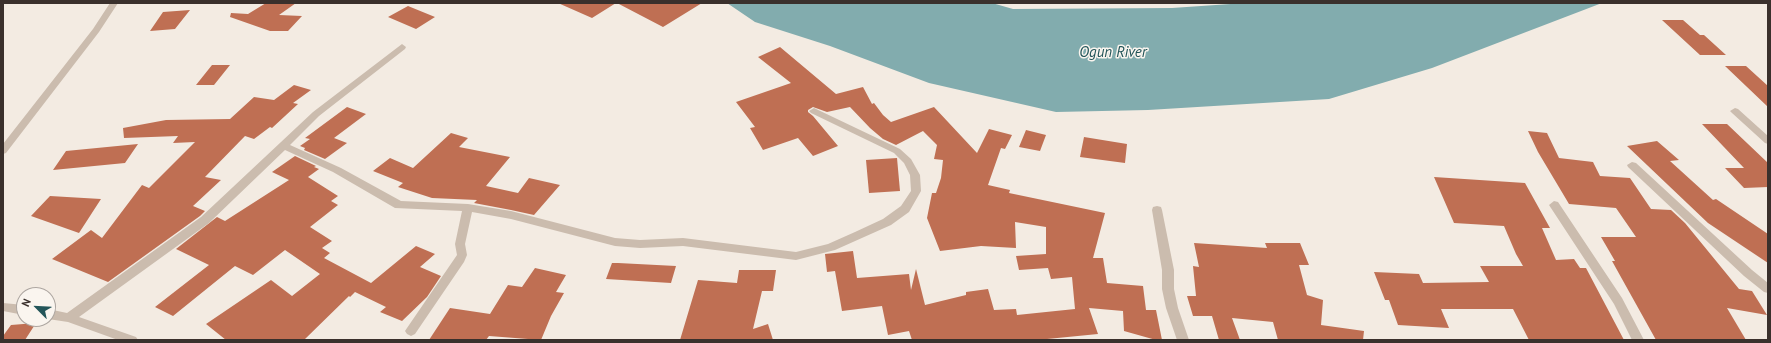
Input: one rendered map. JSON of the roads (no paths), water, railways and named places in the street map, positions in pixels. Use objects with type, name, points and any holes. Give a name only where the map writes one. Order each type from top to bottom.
[{"type":"street","points":[[3,151],[6,141],[96,30],[114,3]]},
{"type":"street","points":[[69,318],[205,220],[316,114],[402,47]]},
{"type":"street","points":[[284,146],[337,170],[399,205],[468,208],[511,215],[552,224],[615,242],[640,244],[683,242],[796,256],[831,247],[887,222],[905,209],[916,191],[915,175],[908,161],[897,151],[814,111]]},
{"type":"street","points":[[1735,111],[1768,141]]},
{"type":"street","points":[[1632,165],[1748,273],[1768,288]]},
{"type":"street","points":[[1554,205],[1618,301],[1638,340]]},
{"type":"street","points":[[411,331],[459,262],[462,255],[460,244],[468,208]]},
{"type":"street","points":[[1157,210],[1168,270],[1168,288],[1172,308],[1183,340]]},
{"type":"street","points":[[3,307],[16,309]]},
{"type":"street","points":[[56,316],[69,318],[132,340]]},
{"type":"water","name":"Ogun River","points":[[727,3],[992,3],[1013,9],[1172,8],[1245,3],[1602,3],[1432,68],[1329,99],[1148,110],[1056,112],[929,83],[830,46],[755,22]]}]
